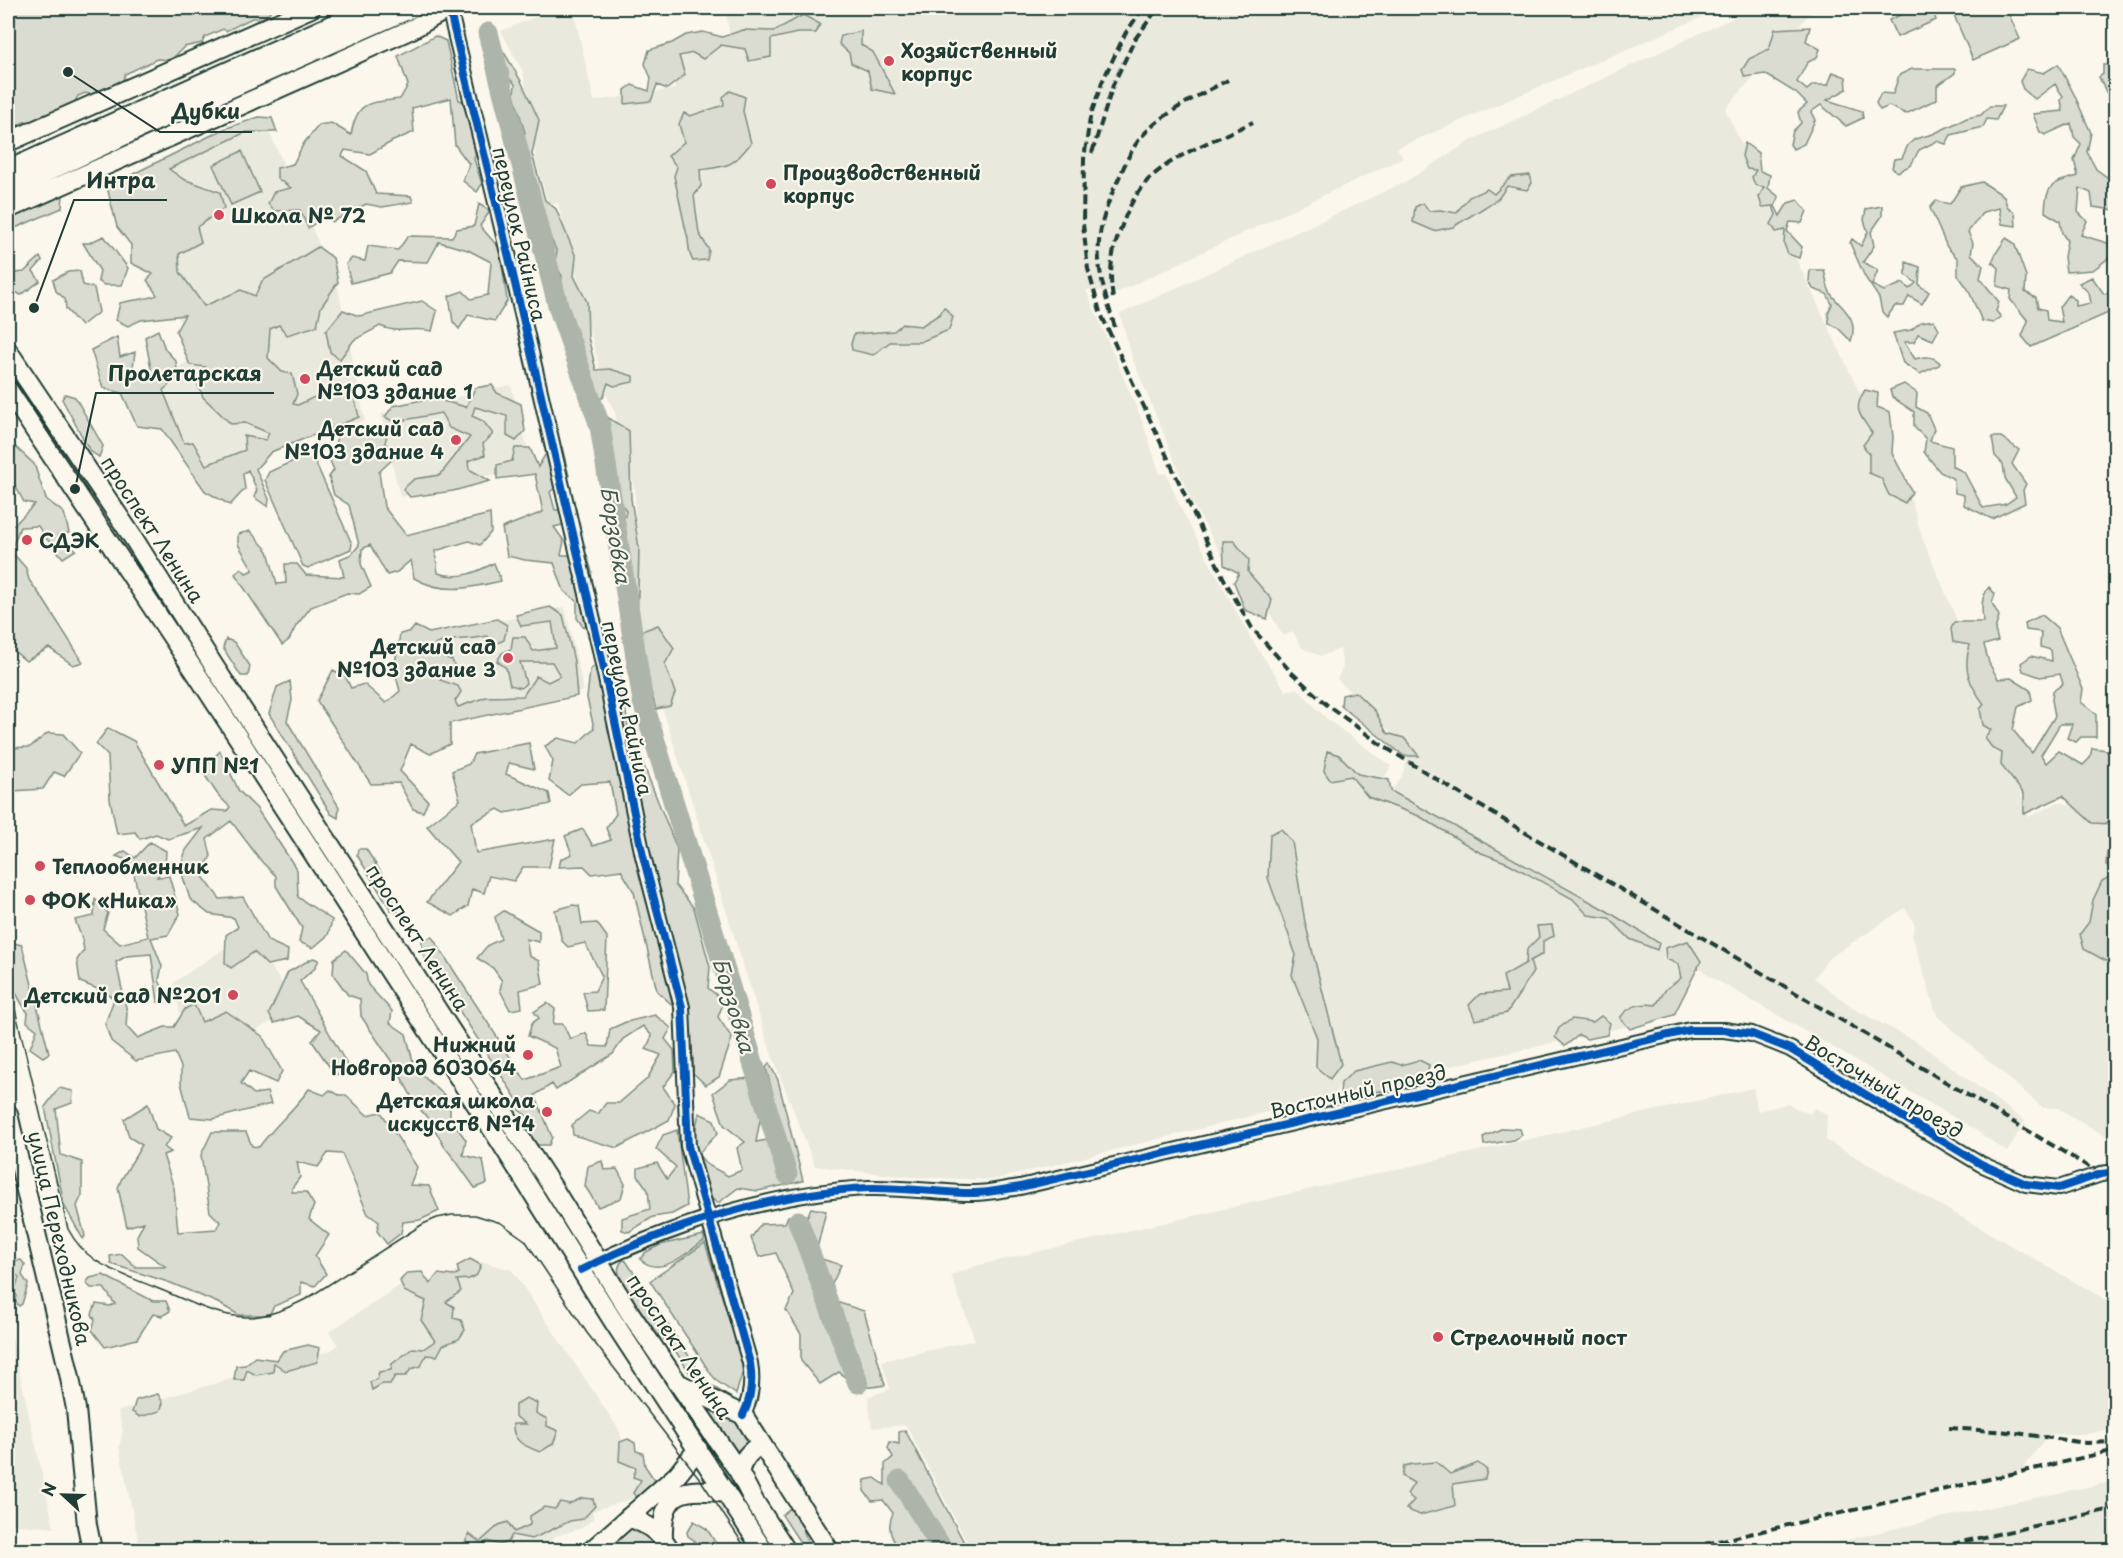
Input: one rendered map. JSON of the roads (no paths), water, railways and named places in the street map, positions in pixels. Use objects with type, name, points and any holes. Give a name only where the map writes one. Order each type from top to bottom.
[{"type":"main road","points":[[8,142],[311,8]]},
{"type":"main road","points":[[10,182],[369,8]]},
{"type":"main road","points":[[10,182],[147,125],[412,8]]},
{"type":"main road","points":[[8,209],[402,34],[449,8]]},
{"type":"main road","name":"проспект Ленина","points":[[8,351],[132,536],[553,1188],[675,1382],[739,1472],[754,1501],[786,1551]]},
{"type":"main road","name":"проспект Ленина","points":[[8,390],[198,676],[763,1551]]},
{"type":"main road","name":"улица Переходникова","points":[[8,1114],[76,1409],[87,1525],[92,1550]]},
{"type":"main road","points":[[675,1382],[743,1415],[829,1551]]},
{"type":"main road","points":[[739,1472],[748,1453],[761,1443]]},
{"type":"main road","points":[[592,1551],[677,1475],[698,1449]]},
{"type":"main road","points":[[666,1544],[662,1520],[666,1508],[681,1493],[707,1491],[726,1493]]},
{"type":"main road","points":[[629,1517],[652,1527],[666,1544]]},
{"type":"street","name":"переулок Райниса","points":[[449,8],[597,639],[642,856],[682,1007],[688,1146],[752,1374],[749,1401],[743,1415]]},
{"type":"street","name":"Восточный проезд","points":[[581,1270],[625,1248],[758,1204],[823,1191],[871,1188],[978,1193],[1020,1187],[1690,1030],[1710,1029],[1752,1034],[1790,1049],[1981,1164],[2026,1184],[2059,1188],[2101,1174],[2115,1172]]},
{"type":"waterway","name":"Борзовка","points":[[488,33],[559,309],[600,426],[643,702],[787,1174]]},
{"type":"waterway","name":"Борзовка","points":[[798,1221],[858,1383]]},
{"type":"waterway","name":"Борзовка","points":[[900,1481],[943,1550]]},
{"type":"tram line","points":[[8,980],[68,1229],[79,1246],[90,1257],[116,1272],[199,1306],[223,1314],[255,1317],[278,1311],[308,1298],[423,1224],[437,1218],[452,1215],[475,1215],[501,1223],[525,1240],[587,1333],[700,1479],[747,1550]]},
{"type":"railway","points":[[1143,8],[1125,34],[1102,82],[1090,118],[1084,159],[1083,224],[1088,269],[1100,312],[1224,579],[1252,628],[1292,673],[1326,704],[1380,744],[1467,798],[2116,1183]]},
{"type":"railway","points":[[1092,153],[1113,85],[1135,39],[1158,8]]},
{"type":"railway","points":[[1115,327],[1103,286],[1099,252],[1103,218],[1124,167],[1136,144],[1162,118],[1228,80]]},
{"type":"railway","points":[[1113,298],[1111,272],[1115,248],[1128,210],[1144,185],[1160,169],[1185,154],[1253,122]]},
{"type":"railway","points":[[1949,1428],[2009,1432],[2086,1443],[2116,1442]]},
{"type":"railway","points":[[1679,1550],[2116,1450]]},
{"type":"railway","points":[[1925,1550],[2116,1508]]},
{"type":"place","name":"Хозяйственный корпус","points":[[889,61]]},
{"type":"place","name":"Дубки","points":[[68,72]]},
{"type":"place","name":"Производственный корпус","points":[[771,184]]},
{"type":"place","name":"Школа № 72","points":[[219,215]]},
{"type":"place","name":"Интра","points":[[34,308]]},
{"type":"place","name":"Детский сад №103 здание 1","points":[[305,379]]},
{"type":"place","name":"Детский сад №103 здание 4","points":[[456,440]]},
{"type":"place","name":"Пролетарская","points":[[75,489]]},
{"type":"place","name":"СДЭК","points":[[27,540]]},
{"type":"place","name":"Детский сад №103 здание 3","points":[[508,658]]},
{"type":"place","name":"УПП №1","points":[[159,765]]},
{"type":"place","name":"Теплообменник","points":[[40,866]]},
{"type":"place","name":"ФОК «Ника»","points":[[30,900]]},
{"type":"place","name":"Детский сад №201","points":[[233,995]]},
{"type":"place","name":"Нижний Новгород 603064","points":[[528,1055]]},
{"type":"place","name":"Детская школа искусств №14","points":[[547,1112]]},
{"type":"place","name":"Стрелочный пост","points":[[1438,1337]]}]
